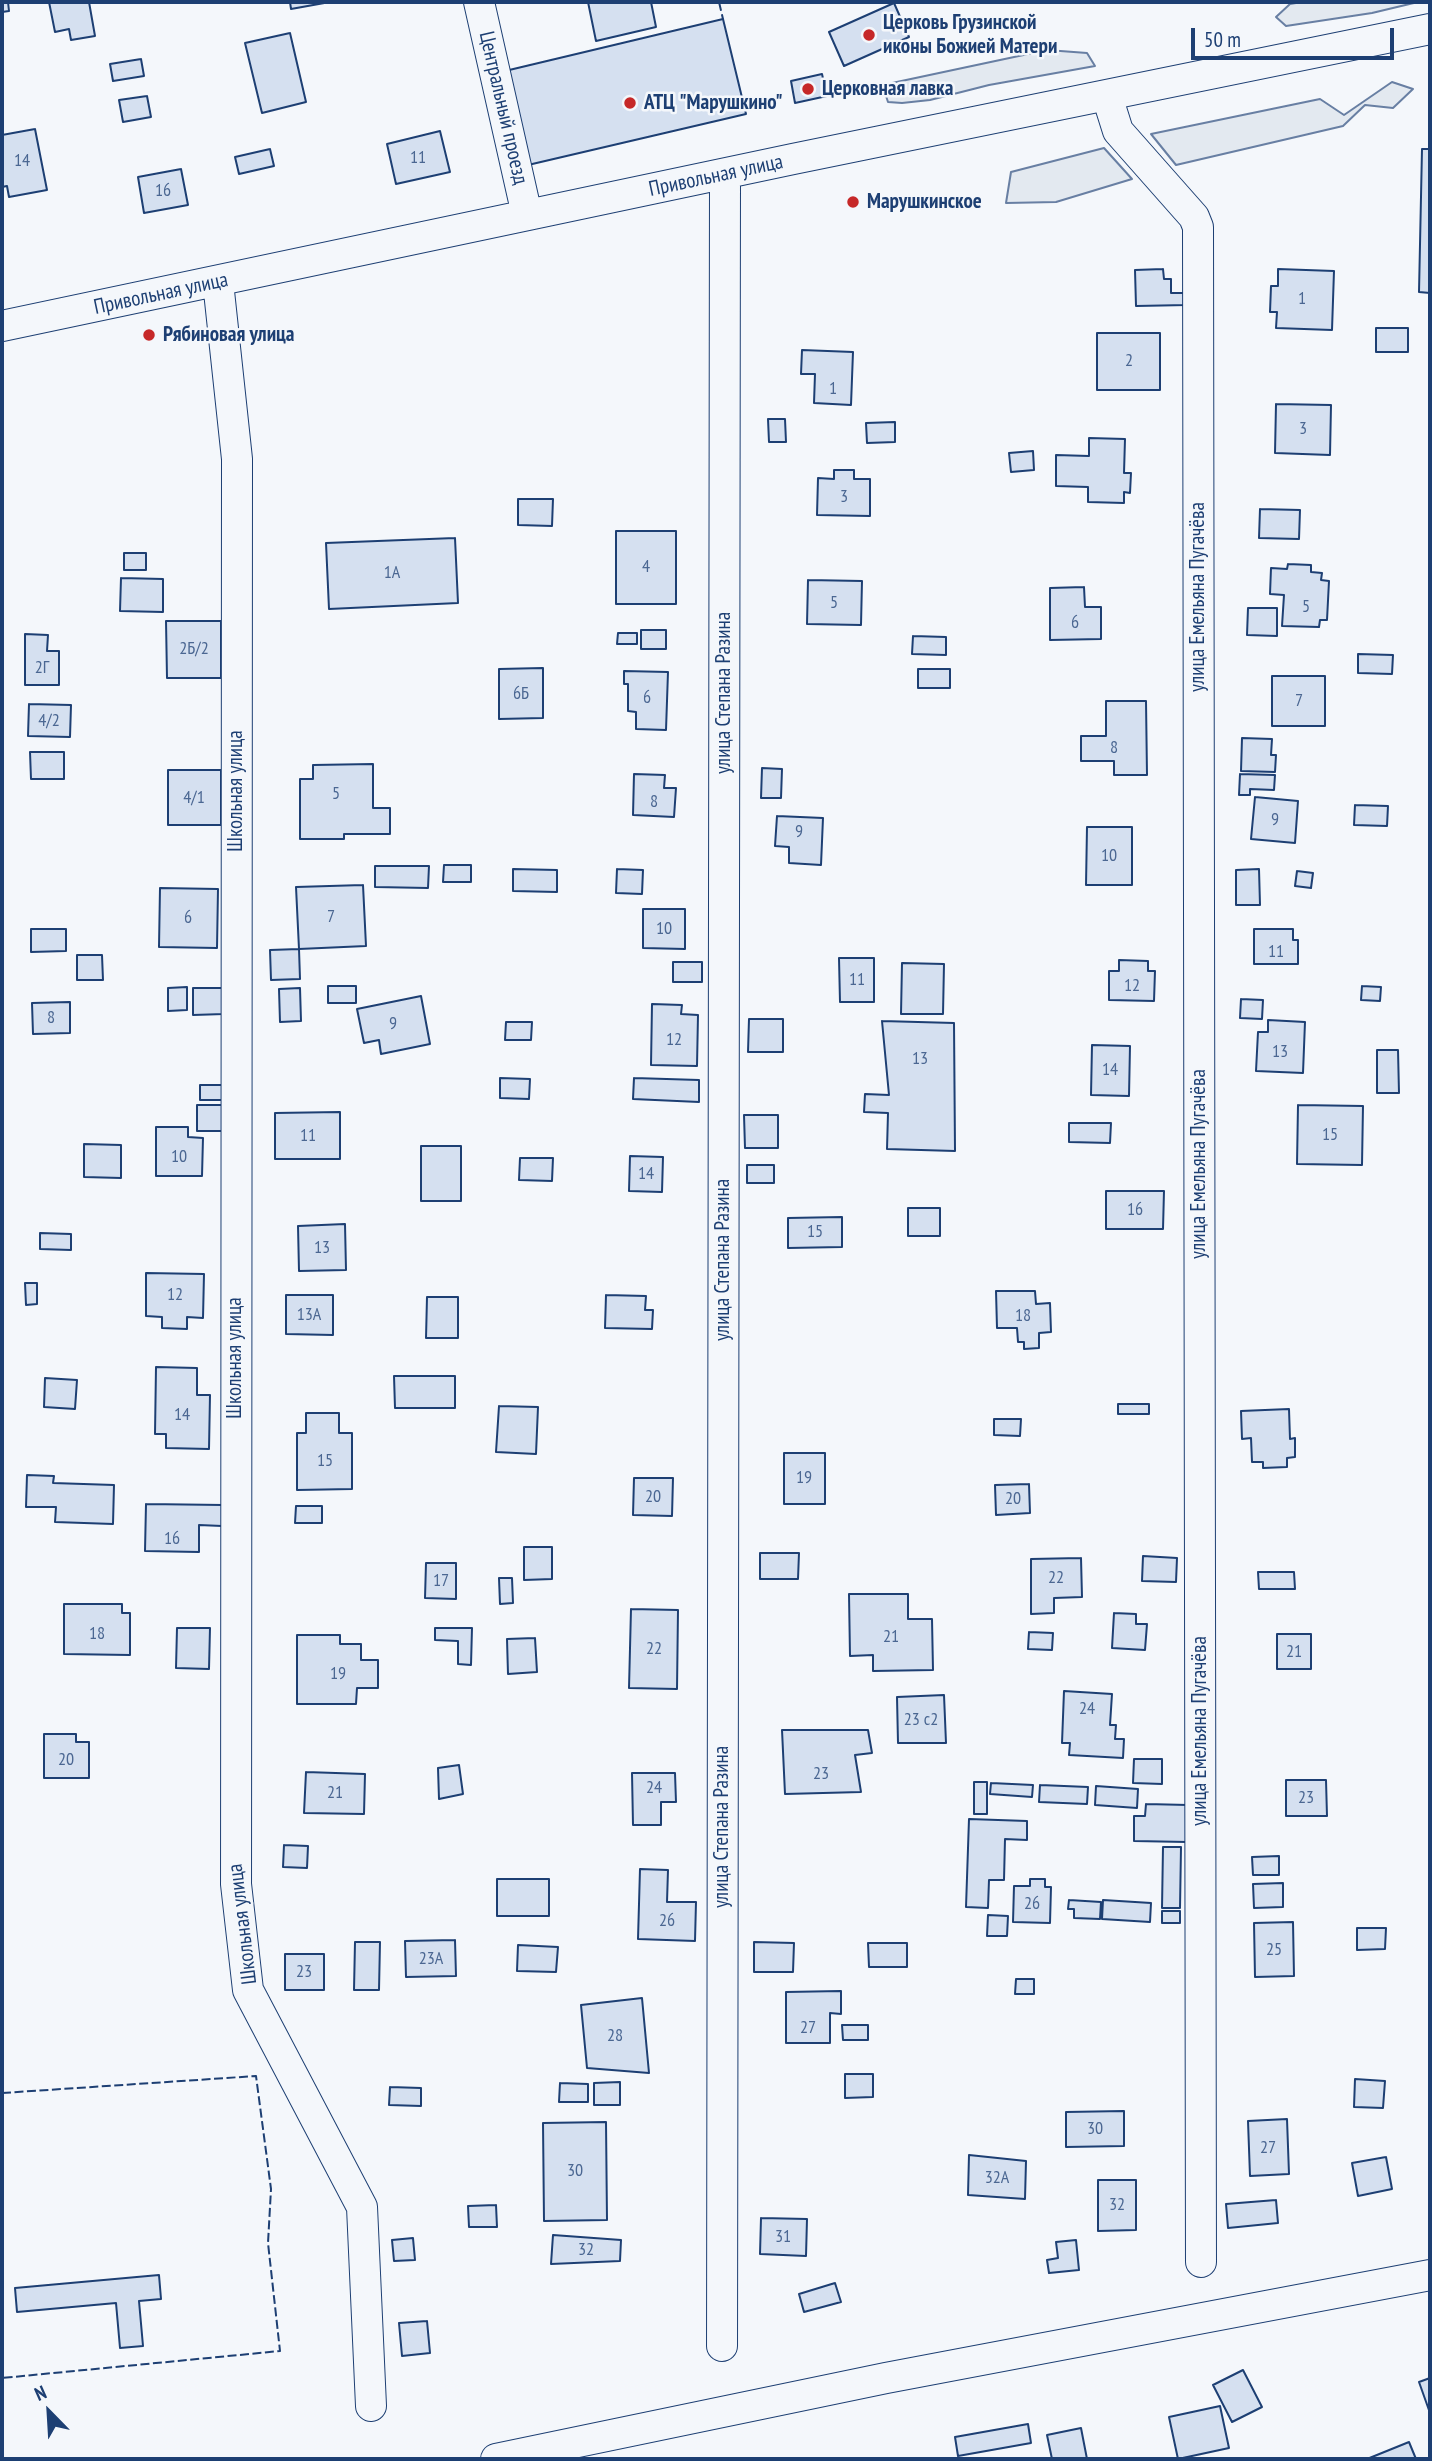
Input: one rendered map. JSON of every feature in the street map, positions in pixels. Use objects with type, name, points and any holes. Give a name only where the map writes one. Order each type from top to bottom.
[{"type":"street","name":"Центральный проезд","points":[[479,2],[527,215]]},
{"type":"street","name":"Привольная улица","points":[[2,326],[1430,29]]},
{"type":"street","name":"улица Емельяна Пугачёва","points":[[1107,96],[1118,131],[1194,217],[1198,228],[1201,2262]]},
{"type":"street","name":"улица Степана Разина","points":[[722,2346],[725,174]]},
{"type":"street","name":"Школьная улица","points":[[218,282],[237,459],[236,1884],[248,1990],[362,2207],[371,2406]]},
{"type":"street","points":[[496,2459],[886,2378],[1430,2276]]},
{"type":"shaded area","points":[[1418,2],[1372,13],[1286,26],[1276,17],[1290,4]]},
{"type":"shaded area","points":[[1047,50],[1087,53],[1095,66],[989,85],[930,100],[888,102],[884,90],[892,83]]},
{"type":"shaded area","points":[[1392,82],[1413,89],[1393,108],[1365,105],[1343,126],[1176,165],[1151,134],[1320,99],[1344,115]]},
{"type":"shaded area","points":[[1104,148],[1132,179],[1056,202],[1006,203],[1011,172]]},
{"type":"building","points":[[2,2],[8,2],[9,11],[2,12]]},
{"type":"building","points":[[49,2],[89,2],[95,36],[71,40],[69,29],[55,32]]},
{"type":"building","points":[[290,2],[330,2],[291,9]]},
{"type":"building","points":[[588,2],[651,2],[656,27],[596,41]]},
{"type":"building","name":"Церковь Грузинской иконы Божией Матери","points":[[894,3],[909,37],[844,66],[829,32]]},
{"type":"building","points":[[723,19],[746,114],[528,165],[505,71]]},
{"type":"building","points":[[290,33],[306,102],[262,113],[245,43]]},
{"type":"building","points":[[141,59],[144,76],[113,81],[110,64]]},
{"type":"building","points":[[822,74],[827,96],[795,103],[791,81]]},
{"type":"building","points":[[147,96],[151,117],[123,122],[119,100]]},
{"type":"building","points":[[35,129],[47,190],[9,197],[7,186],[2,187],[2,135]]},
{"type":"building","points":[[440,131],[450,172],[396,184],[387,144]]},
{"type":"building","points":[[270,149],[274,166],[239,174],[235,157]]},
{"type":"building","points":[[1422,149],[1430,149],[1430,293],[1419,292]]},
{"type":"building","points":[[181,169],[188,205],[144,213],[138,177]]},
{"type":"building","points":[[1163,269],[1164,279],[1171,279],[1171,293],[1186,293],[1187,305],[1136,306],[1135,270]]},
{"type":"building","points":[[1278,269],[1334,271],[1332,330],[1276,328],[1277,312],[1270,312],[1271,286],[1278,286]]},
{"type":"building","points":[[1376,328],[1408,328],[1408,352],[1376,352]]},
{"type":"building","points":[[1097,333],[1160,333],[1160,390],[1097,390]]},
{"type":"building","points":[[802,350],[853,352],[851,405],[814,403],[815,374],[801,374]]},
{"type":"building","points":[[1276,404],[1331,405],[1330,455],[1275,453]]},
{"type":"building","points":[[768,419],[785,419],[786,442],[769,442]]},
{"type":"building","points":[[895,422],[895,442],[867,443],[866,423]]},
{"type":"building","points":[[1089,438],[1125,439],[1124,473],[1131,473],[1130,493],[1124,492],[1124,503],[1088,502],[1088,487],[1056,486],[1056,455],[1089,456]]},
{"type":"building","points":[[1033,451],[1034,470],[1011,472],[1009,453]]},
{"type":"building","points":[[834,470],[854,470],[854,479],[870,479],[870,516],[817,515],[818,478],[834,479]]},
{"type":"building","points":[[518,499],[553,499],[552,526],[518,525]]},
{"type":"building","points":[[1260,509],[1300,510],[1299,539],[1259,538]]},
{"type":"building","points":[[616,531],[676,531],[676,604],[616,604]]},
{"type":"building","points":[[455,538],[458,603],[329,609],[326,543]]},
{"type":"building","points":[[124,553],[146,553],[146,570],[124,570]]},
{"type":"building","points":[[1288,564],[1311,565],[1311,572],[1322,573],[1321,580],[1329,581],[1327,620],[1320,620],[1319,627],[1282,626],[1284,595],[1270,594],[1271,568],[1287,569]]},
{"type":"building","points":[[121,578],[163,579],[163,612],[120,611]]},
{"type":"building","points":[[808,580],[862,581],[861,625],[807,624]]},
{"type":"building","points":[[1084,587],[1085,607],[1101,607],[1101,639],[1050,640],[1050,588]]},
{"type":"building","points":[[1248,608],[1277,608],[1277,636],[1247,635]]},
{"type":"building","points":[[166,621],[221,621],[221,678],[167,678]]},
{"type":"building","points":[[641,630],[666,630],[666,649],[641,649]]},
{"type":"building","points":[[618,633],[637,633],[637,644],[617,644]]},
{"type":"building","points":[[25,634],[48,635],[47,651],[59,651],[59,685],[25,685]]},
{"type":"building","points":[[913,636],[946,637],[946,655],[912,654]]},
{"type":"building","points":[[1358,654],[1393,655],[1392,674],[1358,673]]},
{"type":"building","points":[[543,668],[543,718],[499,719],[499,669]]},
{"type":"building","points":[[918,669],[950,669],[950,688],[918,688]]},
{"type":"building","points":[[624,671],[668,672],[666,730],[636,729],[636,712],[628,711],[628,684],[624,684]]},
{"type":"building","points":[[1272,676],[1325,676],[1325,726],[1272,726]]},
{"type":"building","points":[[1106,701],[1146,701],[1147,775],[1114,775],[1114,761],[1081,761],[1081,736],[1106,736]]},
{"type":"building","points":[[29,704],[71,705],[70,737],[28,736]]},
{"type":"building","points":[[1242,738],[1272,739],[1271,755],[1276,755],[1275,772],[1241,771]]},
{"type":"building","points":[[30,752],[64,752],[64,779],[31,779]]},
{"type":"building","points":[[373,764],[373,808],[390,808],[390,834],[344,834],[344,839],[300,839],[300,779],[313,779],[313,765]]},
{"type":"building","points":[[762,768],[782,769],[781,798],[761,798]]},
{"type":"building","points":[[168,770],[221,770],[221,825],[168,825]]},
{"type":"building","points":[[634,774],[665,775],[664,788],[676,788],[674,817],[633,815]]},
{"type":"building","points":[[1240,774],[1275,775],[1274,790],[1250,789],[1250,795],[1239,795]]},
{"type":"building","points":[[1255,797],[1298,801],[1295,843],[1251,839]]},
{"type":"building","points":[[1355,805],[1388,806],[1387,826],[1354,825]]},
{"type":"building","points":[[777,816],[823,818],[821,865],[789,863],[789,847],[775,846]]},
{"type":"building","points":[[1087,827],[1132,827],[1132,885],[1086,885]]},
{"type":"building","points":[[444,865],[471,865],[471,882],[443,882]]},
{"type":"building","points":[[375,866],[429,866],[428,888],[375,887]]},
{"type":"building","points":[[513,869],[557,870],[557,892],[513,891]]},
{"type":"building","points":[[617,869],[643,870],[642,894],[616,893]]},
{"type":"building","points":[[1259,869],[1260,905],[1236,905],[1236,870]]},
{"type":"building","points":[[1297,871],[1313,873],[1311,888],[1295,886]]},
{"type":"building","points":[[363,885],[366,946],[299,949],[296,887]]},
{"type":"building","points":[[160,888],[218,889],[217,948],[159,947]]},
{"type":"building","points":[[643,909],[685,909],[685,949],[643,948]]},
{"type":"building","points":[[31,929],[66,929],[66,951],[31,952]]},
{"type":"building","points":[[1254,929],[1293,929],[1293,940],[1298,940],[1298,964],[1254,964]]},
{"type":"building","points":[[299,949],[300,979],[271,980],[270,950]]},
{"type":"building","points":[[77,955],[102,955],[103,980],[77,980]]},
{"type":"building","points":[[839,958],[874,958],[874,1002],[840,1002]]},
{"type":"building","points":[[1119,960],[1148,961],[1148,971],[1155,971],[1154,1001],[1109,1000],[1109,971],[1119,971]]},
{"type":"building","points":[[673,962],[702,962],[702,982],[673,982]]},
{"type":"building","points":[[902,963],[944,964],[943,1014],[901,1014]]},
{"type":"building","points":[[328,986],[356,986],[356,1003],[328,1003]]},
{"type":"building","points":[[1362,986],[1381,987],[1380,1001],[1361,1000]]},
{"type":"building","points":[[187,987],[187,1010],[168,1011],[168,988]]},
{"type":"building","points":[[193,988],[224,988],[224,1014],[193,1015]]},
{"type":"building","points":[[300,988],[301,1021],[280,1022],[279,989]]},
{"type":"building","points":[[421,996],[430,1044],[381,1054],[379,1040],[364,1043],[357,1009]]},
{"type":"building","points":[[1241,999],[1263,1000],[1262,1019],[1240,1018]]},
{"type":"building","points":[[70,1002],[70,1033],[33,1034],[32,1003]]},
{"type":"building","points":[[652,1004],[682,1005],[681,1014],[698,1015],[697,1066],[651,1065]]},
{"type":"building","points":[[749,1019],[783,1019],[783,1052],[748,1052]]},
{"type":"building","points":[[1268,1020],[1305,1022],[1303,1073],[1256,1071],[1258,1032],[1268,1032]]},
{"type":"building","points":[[882,1021],[954,1023],[955,1151],[887,1149],[888,1113],[864,1112],[865,1094],[889,1095]]},
{"type":"building","points":[[506,1022],[532,1022],[531,1040],[505,1040]]},
{"type":"building","points":[[1092,1045],[1130,1046],[1129,1096],[1091,1095]]},
{"type":"building","points":[[1377,1050],[1398,1050],[1399,1093],[1377,1093]]},
{"type":"building","points":[[500,1078],[530,1079],[529,1099],[500,1098]]},
{"type":"building","points":[[634,1078],[699,1080],[699,1102],[633,1099]]},
{"type":"building","points":[[200,1085],[223,1085],[223,1100],[200,1100]]},
{"type":"building","points":[[197,1105],[228,1105],[228,1131],[197,1131]]},
{"type":"building","points":[[1298,1105],[1363,1106],[1362,1165],[1297,1164]]},
{"type":"building","points":[[340,1112],[340,1159],[275,1159],[275,1113]]},
{"type":"building","points":[[744,1115],[778,1115],[778,1148],[745,1148]]},
{"type":"building","points":[[1069,1123],[1111,1123],[1110,1143],[1069,1142]]},
{"type":"building","points":[[156,1127],[188,1127],[188,1137],[203,1138],[202,1176],[156,1176]]},
{"type":"building","points":[[84,1144],[121,1145],[121,1178],[84,1177]]},
{"type":"building","points":[[421,1146],[461,1146],[461,1201],[421,1201]]},
{"type":"building","points":[[630,1156],[663,1157],[662,1192],[629,1191]]},
{"type":"building","points":[[520,1158],[553,1158],[552,1181],[519,1180]]},
{"type":"building","points":[[747,1165],[774,1165],[774,1183],[747,1183]]},
{"type":"building","points":[[1106,1191],[1164,1191],[1163,1229],[1106,1229]]},
{"type":"building","points":[[908,1208],[940,1208],[940,1236],[908,1236]]},
{"type":"building","points":[[842,1217],[842,1247],[788,1248],[788,1218]]},
{"type":"building","points":[[345,1224],[346,1270],[299,1271],[298,1226]]},
{"type":"building","points":[[40,1233],[71,1234],[71,1250],[40,1249]]},
{"type":"building","points":[[146,1273],[204,1274],[203,1318],[187,1317],[187,1329],[162,1328],[162,1317],[146,1316]]},
{"type":"building","points":[[25,1283],[37,1283],[37,1304],[26,1305]]},
{"type":"building","points":[[996,1291],[1035,1291],[1036,1304],[1050,1303],[1051,1332],[1039,1333],[1039,1348],[1024,1349],[1024,1342],[1018,1342],[1017,1328],[997,1328]]},
{"type":"building","points":[[286,1295],[333,1295],[333,1335],[286,1334]]},
{"type":"building","points":[[606,1295],[646,1296],[645,1310],[653,1310],[652,1329],[605,1328]]},
{"type":"building","points":[[427,1297],[458,1297],[458,1338],[426,1338]]},
{"type":"building","points":[[156,1367],[197,1368],[197,1395],[210,1395],[209,1449],[166,1448],[166,1434],[155,1434]]},
{"type":"building","points":[[394,1376],[455,1376],[455,1408],[395,1408]]},
{"type":"building","points":[[45,1378],[77,1380],[75,1409],[44,1407]]},
{"type":"building","points":[[1118,1404],[1149,1404],[1149,1414],[1118,1414]]},
{"type":"building","points":[[499,1406],[538,1407],[536,1454],[496,1452]]},
{"type":"building","points":[[1289,1409],[1290,1439],[1295,1438],[1295,1457],[1287,1458],[1287,1467],[1263,1468],[1263,1462],[1252,1462],[1251,1438],[1242,1439],[1241,1411]]},
{"type":"building","points":[[306,1413],[339,1413],[339,1433],[352,1433],[352,1489],[297,1490],[297,1433],[306,1433]]},
{"type":"building","points":[[994,1419],[1021,1419],[1020,1436],[994,1435]]},
{"type":"building","points":[[784,1453],[825,1453],[825,1504],[784,1504]]},
{"type":"building","points":[[27,1475],[54,1476],[53,1483],[114,1485],[113,1524],[55,1522],[56,1507],[26,1507]]},
{"type":"building","points":[[634,1478],[673,1478],[672,1516],[633,1515]]},
{"type":"building","points":[[1029,1484],[1030,1513],[996,1515],[995,1485]]},
{"type":"building","points":[[146,1504],[223,1505],[222,1526],[199,1525],[199,1552],[145,1551]]},
{"type":"building","points":[[296,1506],[322,1506],[322,1523],[295,1523]]},
{"type":"building","points":[[524,1547],[552,1547],[552,1579],[524,1580]]},
{"type":"building","points":[[760,1553],[799,1553],[798,1579],[760,1579]]},
{"type":"building","points":[[1143,1556],[1177,1558],[1176,1582],[1142,1581]]},
{"type":"building","points":[[1081,1558],[1082,1597],[1054,1598],[1054,1613],[1031,1614],[1031,1559]]},
{"type":"building","points":[[426,1563],[456,1563],[456,1599],[425,1598]]},
{"type":"building","points":[[1258,1572],[1294,1572],[1295,1589],[1259,1589]]},
{"type":"building","points":[[499,1578],[512,1578],[513,1603],[500,1604]]},
{"type":"building","points":[[849,1594],[908,1594],[908,1619],[932,1619],[933,1670],[873,1671],[873,1655],[850,1656]]},
{"type":"building","points":[[64,1604],[122,1604],[122,1613],[130,1613],[130,1655],[64,1654]]},
{"type":"building","points":[[631,1609],[678,1610],[677,1689],[629,1688]]},
{"type":"building","points":[[1114,1613],[1136,1614],[1136,1624],[1147,1624],[1145,1650],[1112,1648]]},
{"type":"building","points":[[177,1628],[210,1628],[209,1669],[176,1668]]},
{"type":"building","points":[[435,1628],[472,1628],[471,1665],[458,1664],[458,1641],[435,1640]]},
{"type":"building","points":[[1029,1632],[1053,1633],[1052,1650],[1028,1649]]},
{"type":"building","points":[[1277,1634],[1311,1634],[1311,1669],[1277,1669]]},
{"type":"building","points":[[297,1635],[340,1635],[340,1644],[361,1644],[361,1660],[378,1660],[378,1688],[357,1688],[356,1704],[297,1704]]},
{"type":"building","points":[[535,1638],[537,1672],[508,1674],[507,1639]]},
{"type":"building","points":[[1064,1691],[1112,1694],[1110,1725],[1116,1725],[1115,1739],[1124,1739],[1123,1758],[1069,1755],[1070,1743],[1062,1743]]},
{"type":"building","points":[[944,1695],[946,1743],[898,1743],[897,1697]]},
{"type":"building","points":[[782,1730],[868,1730],[872,1753],[855,1755],[861,1792],[785,1794]]},
{"type":"building","points":[[44,1734],[76,1734],[76,1742],[89,1742],[89,1778],[44,1778]]},
{"type":"building","points":[[1134,1759],[1162,1759],[1162,1784],[1133,1783]]},
{"type":"building","points":[[459,1765],[463,1794],[439,1799],[438,1768]]},
{"type":"building","points":[[306,1772],[365,1774],[364,1814],[304,1813]]},
{"type":"building","points":[[632,1773],[675,1773],[676,1802],[661,1802],[661,1825],[633,1825]]},
{"type":"building","points":[[1286,1780],[1326,1780],[1327,1816],[1286,1816]]},
{"type":"building","points":[[974,1782],[987,1782],[987,1814],[974,1814]]},
{"type":"building","points":[[991,1783],[1033,1785],[1032,1797],[990,1794]]},
{"type":"building","points":[[1040,1785],[1088,1787],[1087,1804],[1039,1802]]},
{"type":"building","points":[[1096,1786],[1138,1789],[1137,1808],[1095,1805]]},
{"type":"building","points":[[1146,1804],[1188,1805],[1187,1842],[1134,1841],[1134,1816],[1145,1816]]},
{"type":"building","points":[[969,1819],[1027,1821],[1027,1840],[1005,1839],[1004,1880],[989,1880],[988,1908],[966,1907]]},
{"type":"building","points":[[284,1845],[308,1846],[307,1868],[283,1867]]},
{"type":"building","points":[[1163,1847],[1181,1847],[1180,1908],[1162,1908]]},
{"type":"building","points":[[1279,1856],[1279,1875],[1253,1875],[1252,1857]]},
{"type":"building","points":[[640,1869],[668,1870],[667,1902],[696,1902],[695,1941],[638,1939]]},
{"type":"building","points":[[497,1879],[549,1879],[549,1916],[497,1916]]},
{"type":"building","points":[[1030,1879],[1045,1879],[1045,1887],[1051,1887],[1050,1923],[1013,1922],[1014,1886],[1030,1886]]},
{"type":"building","points":[[1283,1883],[1283,1907],[1254,1908],[1253,1884]]},
{"type":"building","points":[[1069,1900],[1101,1902],[1100,1919],[1074,1918],[1074,1909],[1068,1909]]},
{"type":"building","points":[[1103,1900],[1151,1903],[1150,1922],[1102,1919]]},
{"type":"building","points":[[1162,1911],[1180,1911],[1180,1923],[1162,1923]]},
{"type":"building","points":[[988,1915],[1008,1916],[1007,1936],[987,1936]]},
{"type":"building","points":[[1293,1922],[1294,1976],[1255,1977],[1254,1923]]},
{"type":"building","points":[[1357,1928],[1386,1928],[1385,1949],[1357,1950]]},
{"type":"building","points":[[455,1940],[456,1976],[406,1977],[405,1941]]},
{"type":"building","points":[[355,1942],[380,1942],[379,1990],[354,1990]]},
{"type":"building","points":[[754,1942],[794,1943],[793,1972],[754,1972]]},
{"type":"building","points":[[868,1943],[907,1943],[907,1967],[869,1967]]},
{"type":"building","points":[[518,1945],[558,1947],[556,1972],[517,1971]]},
{"type":"building","points":[[285,1954],[324,1954],[324,1990],[285,1990]]},
{"type":"building","points":[[1016,1979],[1034,1979],[1034,1994],[1015,1994]]},
{"type":"building","points":[[841,1991],[841,2014],[830,2013],[830,2043],[786,2043],[786,1992]]},
{"type":"building","points":[[642,1998],[649,2073],[587,2068],[581,2005]]},
{"type":"building","points":[[842,2025],[868,2025],[868,2040],[843,2040]]},
{"type":"building","points":[[845,2074],[873,2074],[873,2097],[845,2098]]},
{"type":"building","points":[[1355,2079],[1385,2081],[1383,2108],[1354,2107]]},
{"type":"building","points":[[620,2082],[620,2105],[594,2105],[594,2083]]},
{"type":"building","points":[[560,2083],[588,2084],[588,2102],[559,2102]]},
{"type":"building","points":[[390,2087],[421,2088],[421,2106],[389,2105]]},
{"type":"building","points":[[1124,2111],[1124,2146],[1066,2147],[1066,2112]]},
{"type":"building","points":[[1287,2119],[1289,2174],[1250,2176],[1248,2121]]},
{"type":"building","points":[[606,2122],[607,2220],[544,2221],[543,2123]]},
{"type":"building","points":[[969,2155],[1026,2161],[1025,2199],[968,2195]]},
{"type":"building","points":[[1386,2157],[1392,2189],[1358,2196],[1352,2163]]},
{"type":"building","points":[[1098,2180],[1136,2180],[1136,2230],[1098,2231]]},
{"type":"building","points":[[1276,2200],[1278,2223],[1228,2228],[1226,2204]]},
{"type":"building","points":[[496,2205],[497,2227],[469,2227],[468,2206]]},
{"type":"building","points":[[761,2218],[807,2219],[806,2256],[760,2254]]},
{"type":"building","points":[[553,2235],[621,2240],[620,2261],[551,2264]]},
{"type":"building","points":[[413,2238],[415,2260],[394,2261],[392,2240]]},
{"type":"building","points":[[1076,2240],[1079,2270],[1049,2273],[1047,2260],[1058,2258],[1056,2242]]},
{"type":"building","points":[[159,2275],[161,2299],[139,2301],[143,2346],[120,2348],[116,2303],[17,2312],[15,2288]]},
{"type":"building","points":[[835,2283],[841,2302],[804,2312],[799,2294]]},
{"type":"building","points":[[427,2321],[430,2353],[402,2356],[399,2323]]},
{"type":"building","points":[[1243,2370],[1262,2407],[1232,2422],[1213,2385]]},
{"type":"building","points":[[1430,2378],[1430,2413],[1419,2382]]},
{"type":"building","points":[[1220,2406],[1229,2448],[1178,2459],[1169,2417]]},
{"type":"building","points":[[1028,2424],[1031,2443],[958,2456],[955,2437]]},
{"type":"building","points":[[1081,2428],[1087,2459],[1052,2459],[1047,2435]]},
{"type":"building","points":[[1409,2442],[1416,2459],[1367,2459]]},
{"type":"fence","points":[[719,2],[723,19]]},
{"type":"fence","points":[[2,2093],[256,2076],[271,2189],[268,2243],[280,2351],[2,2378]]},
{"type":"place","name":"Церковь Грузинской иконы Божией Матери","points":[[869,35]]},
{"type":"place","name":"Церковная лавка","points":[[808,89]]},
{"type":"place","name":"АТЦ \"Марушкино\"","points":[[630,103]]},
{"type":"place","name":"Марушкинское","points":[[853,202]]},
{"type":"place","name":"Рябиновая улица","points":[[149,335]]}]
